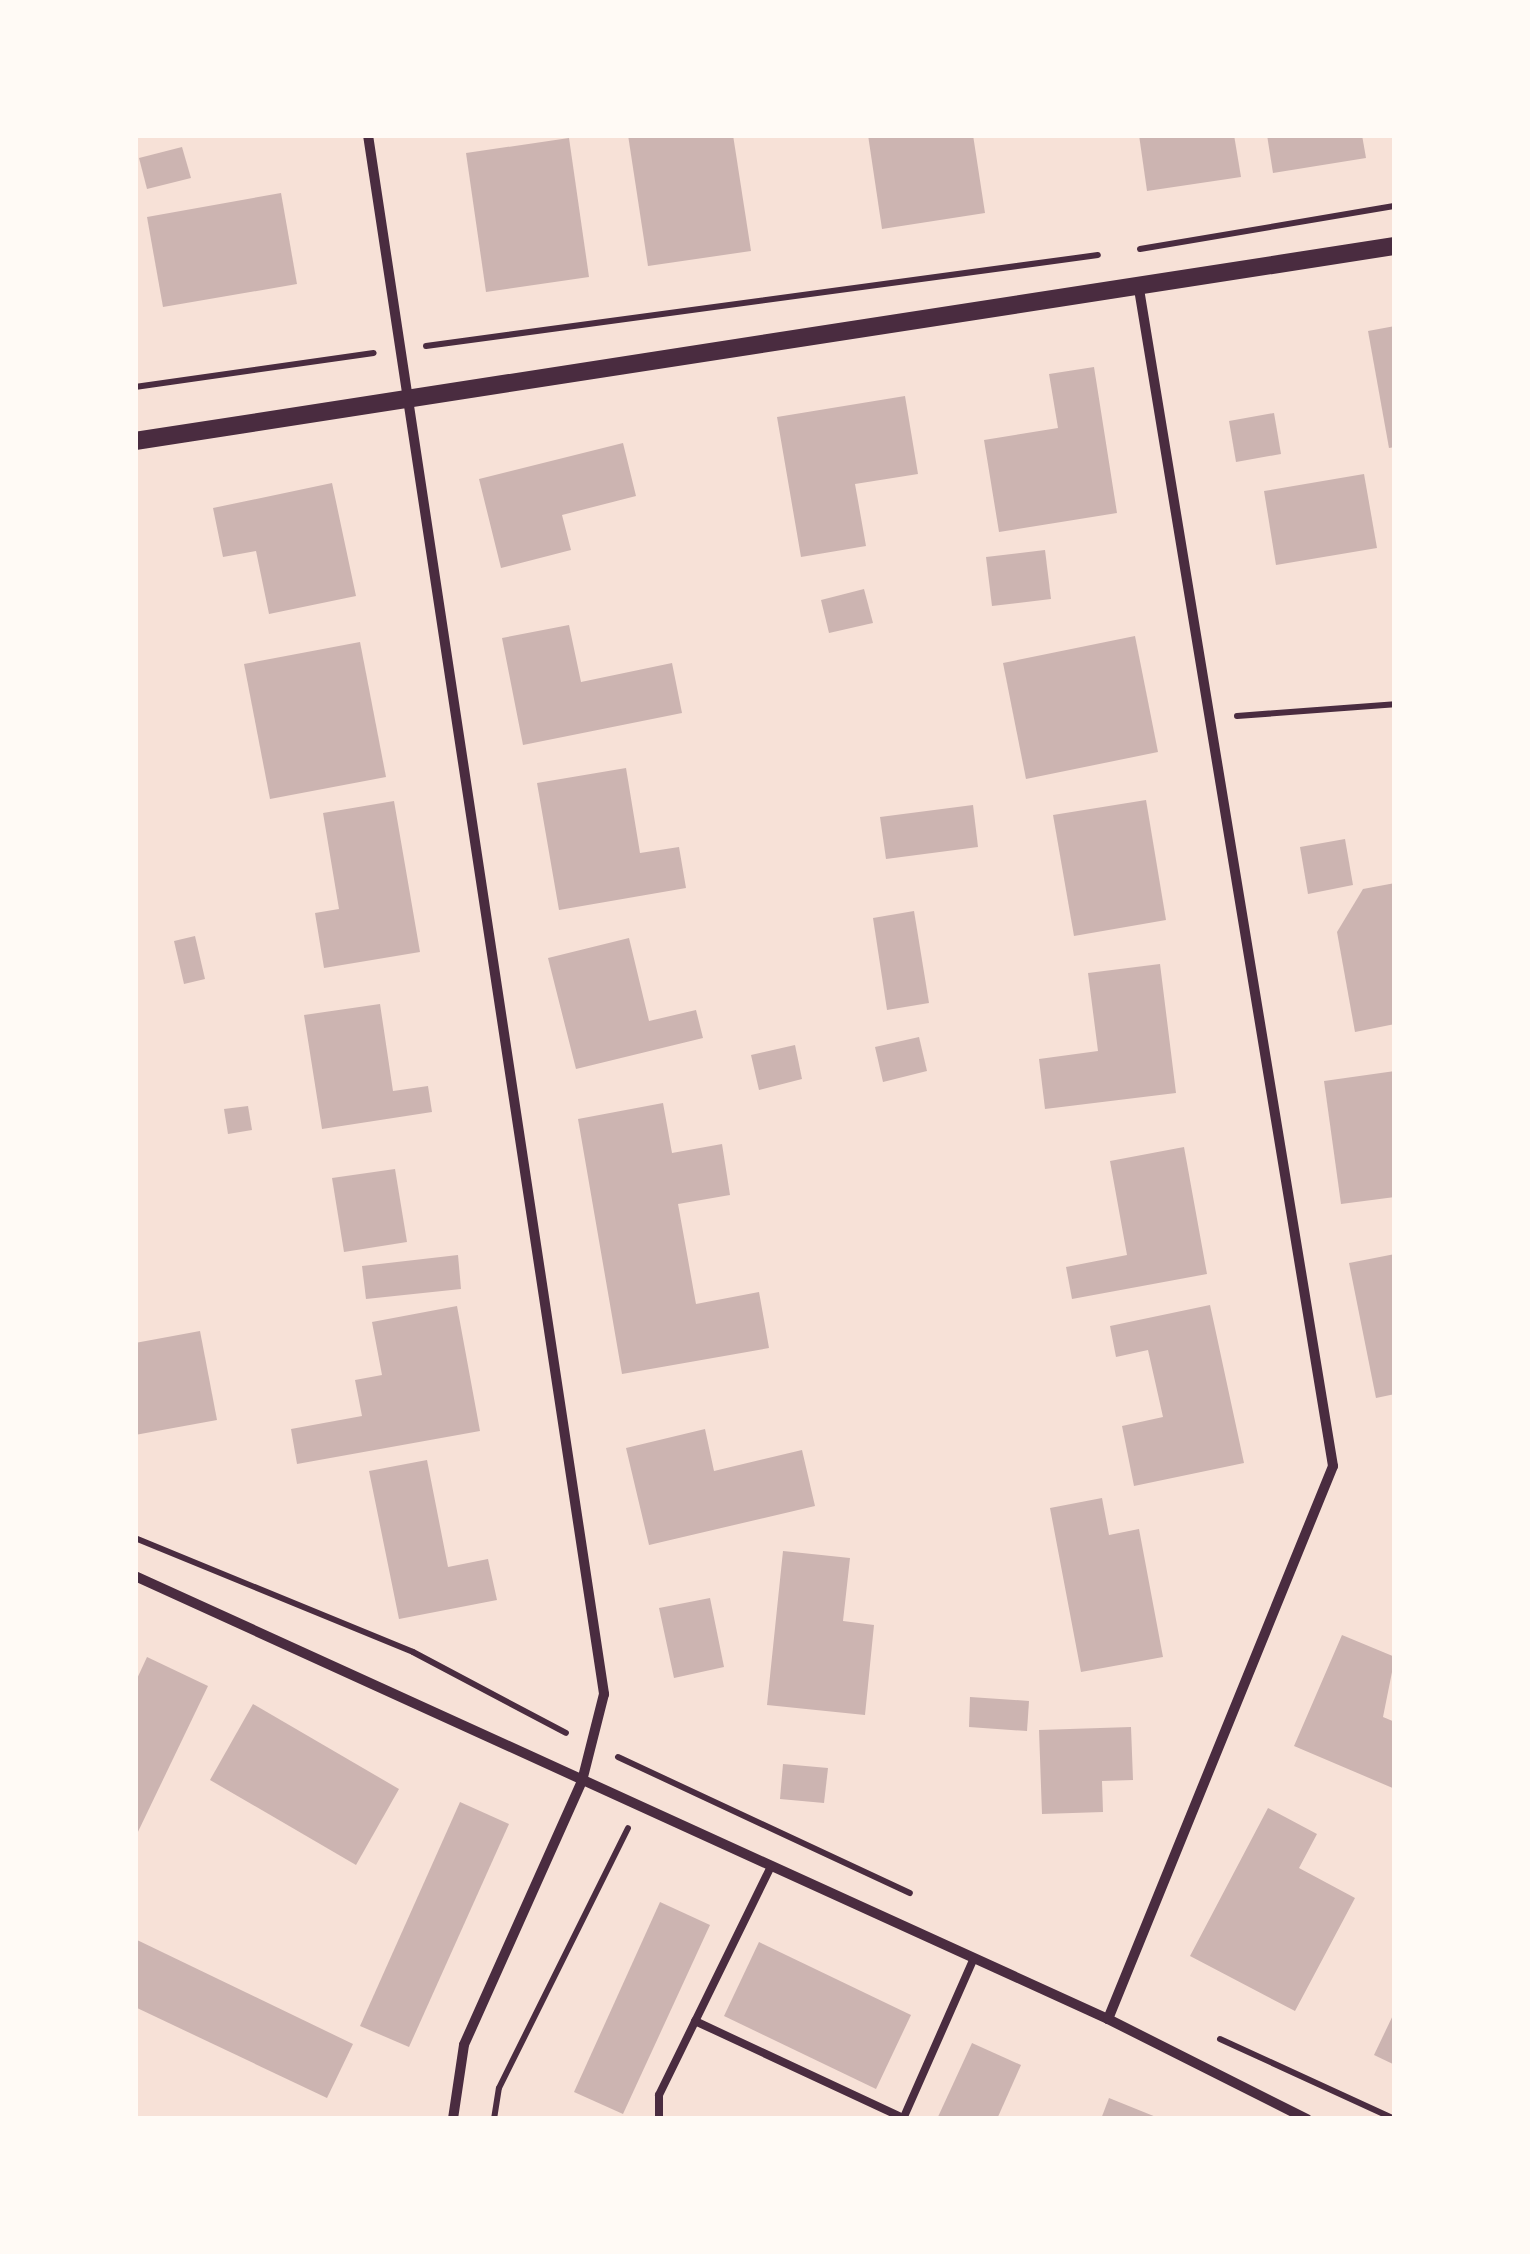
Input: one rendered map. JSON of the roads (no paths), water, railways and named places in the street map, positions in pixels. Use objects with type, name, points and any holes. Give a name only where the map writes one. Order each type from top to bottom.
[{"type":"street","points":[[368,135],[604,1694],[582,1780],[464,2045],[454,2119]]},
{"type":"street","points":[[135,441],[1140,289],[1395,246]]},
{"type":"street","points":[[1108,2019],[1333,1466],[1216,718],[1140,289]]},
{"type":"street","points":[[135,1576],[1108,2019],[1307,2119]]},
{"type":"lane","points":[[659,2119],[659,2095],[771,1866]]},
{"type":"lane","points":[[695,2021],[903,2118],[974,1958]]}]
